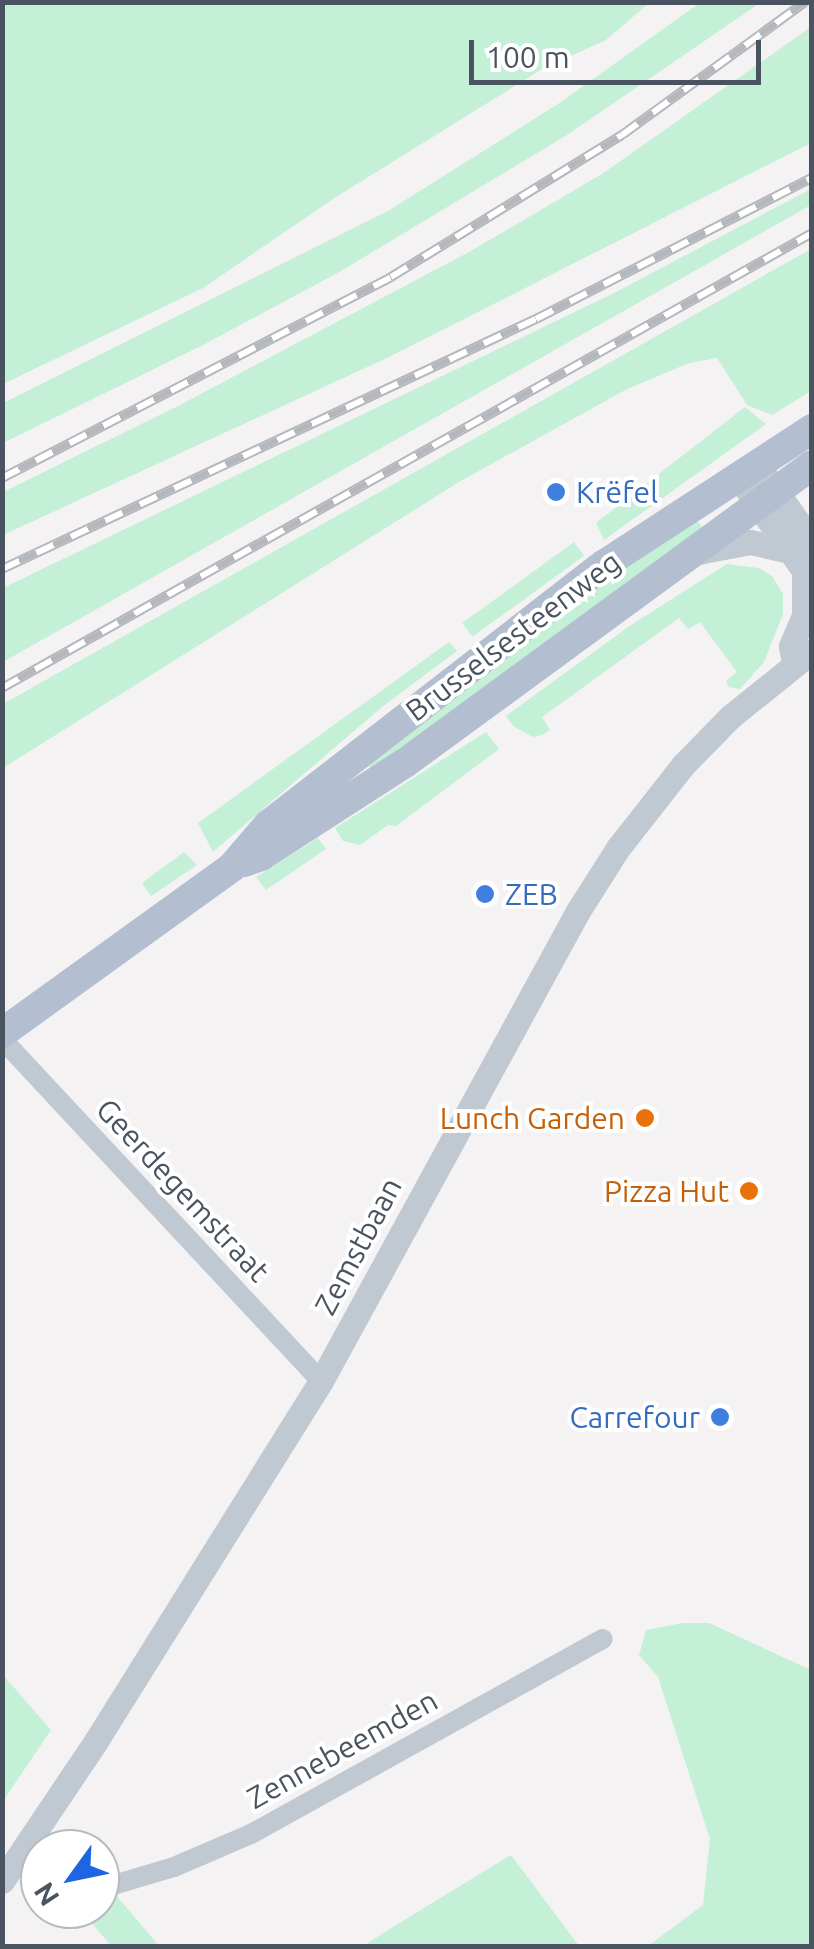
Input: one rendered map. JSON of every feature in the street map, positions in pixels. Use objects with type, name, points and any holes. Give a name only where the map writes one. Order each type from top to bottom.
[{"type":"main road","name":"Brusselsesteenweg","points":[[2,1036],[232,866],[268,825],[605,564],[812,429]]},
{"type":"main road","name":"Brusselsesteenweg","points":[[232,866],[261,856],[405,763],[765,495],[812,465]]},
{"type":"street","points":[[747,469],[804,562]]},
{"type":"street","points":[[690,553],[750,542],[804,562]]},
{"type":"street","name":"Zemstbaan","points":[[49,1829],[320,1382],[578,911],[618,848],[684,765],[730,717],[802,657],[791,646],[804,616],[804,562]]},
{"type":"street","name":"Geerdegemstraat","points":[[2,1036],[320,1382]]},
{"type":"street","name":"Zennebeemden","points":[[120,1883],[174,1867],[251,1834],[603,1640]]},
{"type":"street","name":"Zemstbaan","points":[[2,1881],[20,1863]]},
{"type":"green space","points":[[701,2],[760,3],[567,135],[341,271],[203,345],[3,443],[3,403],[388,211],[558,104]]},
{"type":"green space","points":[[2,3],[649,3],[606,40],[542,69],[336,197],[203,288],[3,384]]},
{"type":"green space","points":[[811,27],[811,143],[391,356],[3,535],[3,492],[178,406],[469,252],[602,174]]},
{"type":"green space","points":[[811,189],[811,205],[3,662],[3,588],[614,293]]},
{"type":"green space","points":[[811,249],[811,391],[772,415],[747,405],[717,358],[689,363],[627,389],[459,482],[3,768],[3,704]]},
{"type":"green space","points":[[745,407],[766,424],[604,540],[596,523]]},
{"type":"green space","points":[[694,516],[705,531],[372,769],[368,765],[369,757]]},
{"type":"green space","points":[[574,542],[584,556],[472,637],[462,623]]},
{"type":"green space","points":[[727,564],[759,568],[772,576],[783,594],[783,614],[764,662],[740,689],[729,687],[726,681],[737,672],[700,622],[688,629],[679,618],[542,717],[550,730],[533,737],[513,726],[506,716],[631,625]]},
{"type":"green space","points":[[449,642],[457,651],[382,707],[213,852],[198,823]]},
{"type":"green space","points":[[486,732],[499,749],[396,826],[388,825],[360,845],[343,841],[335,828]]},
{"type":"green space","points":[[318,838],[326,849],[266,890],[256,877]]},
{"type":"green space","points":[[184,852],[197,865],[151,896],[142,883]]},
{"type":"green space","points":[[709,1623],[811,1670],[811,1946],[648,1946],[703,1905],[710,1839],[658,1677],[639,1655],[646,1630]]},
{"type":"green space","points":[[3,1675],[51,1730],[3,1801]]},
{"type":"green space","points":[[511,1855],[579,1946],[363,1946],[388,1930]]},
{"type":"green space","points":[[120,1900],[159,1946],[111,1946],[97,1929],[120,1929]]},
{"type":"railway","points":[[2,478],[391,277],[622,135],[805,2]]},
{"type":"railway","points":[[2,569],[536,319],[812,178]]},
{"type":"railway","points":[[2,688],[812,233]]},
{"type":"place","name":"Krëfel","points":[[556,492]]},
{"type":"place","name":"ZEB","points":[[485,894]]},
{"type":"place","name":"Lunch Garden","points":[[645,1118]]},
{"type":"place","name":"Pizza Hut","points":[[749,1191]]},
{"type":"place","name":"Carrefour","points":[[720,1417]]}]
